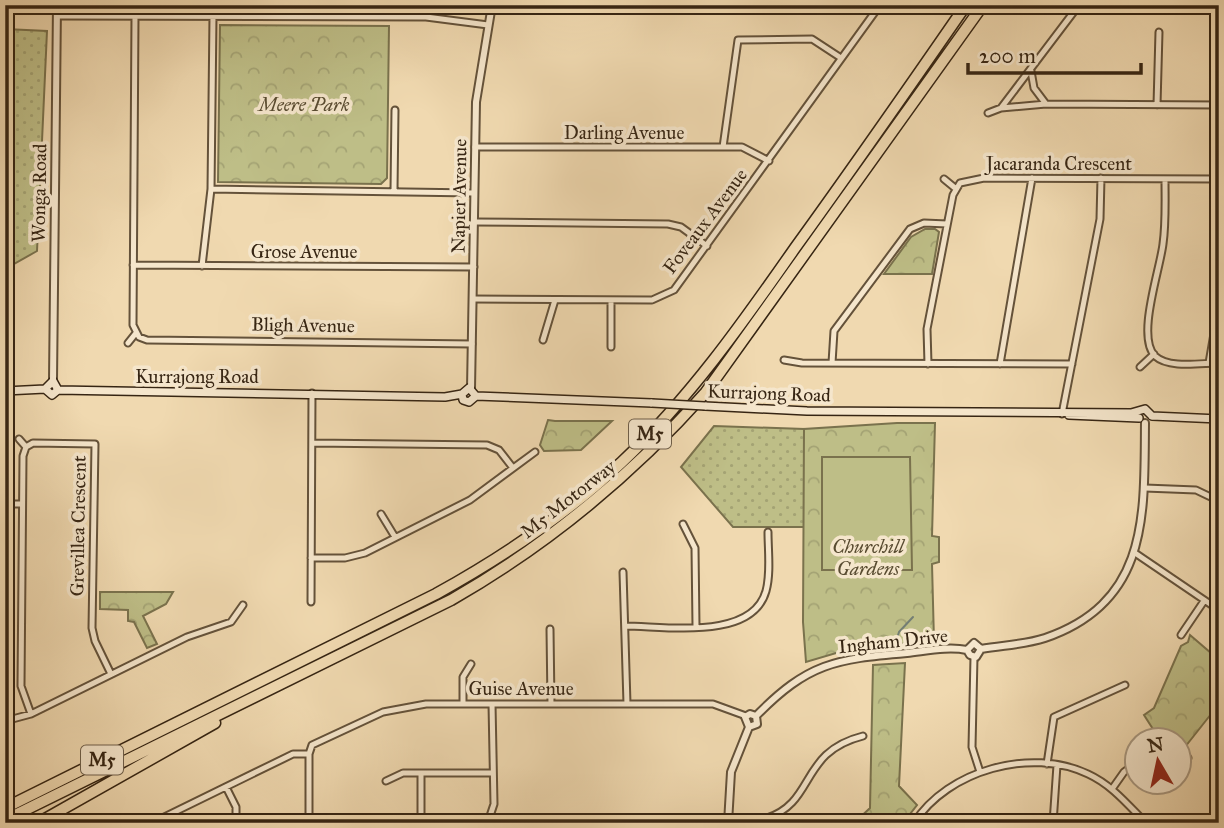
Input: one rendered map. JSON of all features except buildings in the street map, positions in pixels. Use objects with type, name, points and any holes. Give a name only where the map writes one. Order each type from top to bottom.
[{"type":"highway","name":"M5 Motorway","points":[[5,808],[436,594],[503,555],[570,508],[641,444],[694,386],[736,332],[966,5]]},
{"type":"highway","name":"M5 Motorway","points":[[5,820],[451,600],[509,565],[590,506],[659,444],[706,392],[746,341],[984,5]]},
{"type":"highway","points":[[40,823],[333,659]]},
{"type":"main road","points":[[5,391],[45,388],[47,383],[53,381],[58,390]]},
{"type":"main road","name":"Kurrajong Road","points":[[45,388],[52,395],[58,390],[445,397],[462,394],[463,400],[469,402],[473,392],[807,411],[1062,414],[1141,418],[1147,409],[1152,416]]},
{"type":"main road","points":[[462,394],[473,392]]},
{"type":"main road","points":[[1141,418],[1152,416],[1219,419]]},
{"type":"street","name":"Wonga Road","points":[[53,381],[57,5]]},
{"type":"street","name":"Napier Avenue","points":[[473,392],[477,97],[492,5]]},
{"type":"street","name":"Foveaux Avenue","points":[[473,299],[661,298],[674,290],[880,5]]},
{"type":"street","points":[[1001,108],[1079,5]]},
{"type":"street","points":[[57,16],[442,18],[488,24]]},
{"type":"street","points":[[128,344],[136,333],[133,265],[135,16]]},
{"type":"street","points":[[202,265],[211,189],[213,16]]},
{"type":"street","points":[[1157,105],[1159,32]]},
{"type":"street","points":[[723,147],[738,40],[813,39],[841,58]]},
{"type":"street","points":[[1031,71],[1034,88],[1046,104]]},
{"type":"street","points":[[988,113],[1001,108],[1046,104],[1219,105]]},
{"type":"street","points":[[394,190],[395,110]]},
{"type":"street","name":"Darling Avenue","points":[[475,147],[747,148],[769,161]]},
{"type":"street","name":"Jacaranda Crescent","points":[[955,188],[965,181],[984,178],[1219,179]]},
{"type":"street","points":[[1000,364],[1032,178]]},
{"type":"street","points":[[1062,414],[1100,219],[1101,178]]},
{"type":"street","points":[[928,364],[927,329],[955,188],[944,179]]},
{"type":"street","points":[[1165,179],[1163,246],[1147,337],[1154,354],[1169,363],[1219,363]]},
{"type":"street","points":[[211,189],[474,193]]},
{"type":"street","points":[[475,222],[668,224],[681,227],[707,246]]},
{"type":"street","points":[[832,363],[834,331],[910,229],[924,223],[947,224]]},
{"type":"street","name":"Grose Avenue","points":[[133,265],[474,267]]},
{"type":"street","points":[[543,340],[555,300]]},
{"type":"street","points":[[611,300],[611,347]]},
{"type":"street","points":[[1209,363],[1219,304]]},
{"type":"street","name":"Bligh Avenue","points":[[136,333],[147,340],[472,344]]},
{"type":"street","points":[[1140,367],[1154,354]]},
{"type":"street","points":[[784,359],[795,363],[1072,364]]},
{"type":"street","points":[[311,602],[312,393]]},
{"type":"street","points":[[974,657],[980,654],[981,649],[1035,641],[1077,622],[1111,593],[1135,553],[1142,526],[1145,488],[1141,418]]},
{"type":"street","points":[[19,439],[26,447],[23,456],[21,686],[31,714]]},
{"type":"street","name":"Grevillea Crescent","points":[[26,447],[36,443],[94,444],[92,628],[95,641],[111,674]]},
{"type":"street","points":[[312,443],[487,444],[500,452],[513,468]]},
{"type":"street","points":[[311,558],[353,557],[467,501],[535,452]]},
{"type":"street","points":[[1145,488],[1196,489],[1219,501]]},
{"type":"street","points":[[5,504],[22,504]]},
{"type":"street","points":[[382,514],[395,537]]},
{"type":"street","points":[[683,524],[695,548],[696,626]]},
{"type":"street","points":[[625,626],[696,626],[740,622],[758,607],[768,583],[768,532]]},
{"type":"street","points":[[1135,553],[1219,610]]},
{"type":"street","points":[[623,572],[627,704]]},
{"type":"street","points":[[1181,635],[1204,601]]},
{"type":"street","points":[[5,721],[31,714],[187,637],[231,622],[243,605]]},
{"type":"street","points":[[550,629],[551,704]]},
{"type":"street","name":"Ingham Drive","points":[[749,727],[757,724],[756,716],[786,687],[839,661],[967,650],[974,643],[981,649]]},
{"type":"street","points":[[967,650],[974,657],[972,747],[980,772]]},
{"type":"street","points":[[463,704],[463,677],[471,664]]},
{"type":"street","points":[[1047,764],[1054,717],[1125,685]]},
{"type":"street","points":[[491,816],[494,804],[492,704]]},
{"type":"street","name":"Guise Avenue","points":[[309,754],[316,742],[390,709],[409,705],[713,704],[746,716]]},
{"type":"street","points":[[756,716],[746,716],[744,721],[749,727],[731,772],[729,821],[768,817],[785,809],[799,795],[812,769],[827,751],[838,743],[863,736]]},
{"type":"street","points":[[152,823],[164,820],[293,754],[309,754],[309,823]]},
{"type":"street","points":[[914,823],[946,791],[980,772],[1010,765],[1047,764],[1082,771],[1112,789],[1146,823]]},
{"type":"street","points":[[1053,823],[1057,765]]},
{"type":"street","points":[[421,773],[421,816]]},
{"type":"street","points":[[386,780],[397,774],[493,774]]},
{"type":"street","points":[[1112,789],[1122,775]]},
{"type":"street","points":[[226,787],[236,807],[236,823]]},
{"type":"green space","name":"Meere Park","points":[[220,25],[389,26],[387,178],[381,184],[218,182]]},
{"type":"green space","points":[[5,29],[47,31],[37,251],[5,269]]},
{"type":"green space","points":[[925,229],[939,232],[932,274],[884,274],[911,237]]},
{"type":"green space","points":[[548,420],[612,421],[581,450],[544,451],[540,445]]},
{"type":"green space","name":"Churchill Gardens","points":[[935,423],[932,536],[939,537],[939,562],[932,564],[934,641],[853,648],[806,662],[803,622],[804,429]]},
{"type":"green space","points":[[714,426],[804,429],[804,527],[733,527],[681,467]]},
{"type":"green space","points":[[822,457],[910,457],[912,570],[822,570]]},
{"type":"green space","points":[[100,592],[173,592],[166,604],[143,616],[157,644],[147,648],[134,622],[128,621],[128,610],[100,609]]},
{"type":"green space","points":[[1190,635],[1211,653],[1219,643],[1219,704],[1192,738],[1192,726],[1151,726],[1144,715],[1154,708],[1181,646],[1188,642]]},
{"type":"green space","points":[[905,663],[899,786],[917,805],[903,823],[854,823],[870,808],[873,665]]},
{"type":"waterway","points":[[895,645],[899,632],[913,617]]}]
